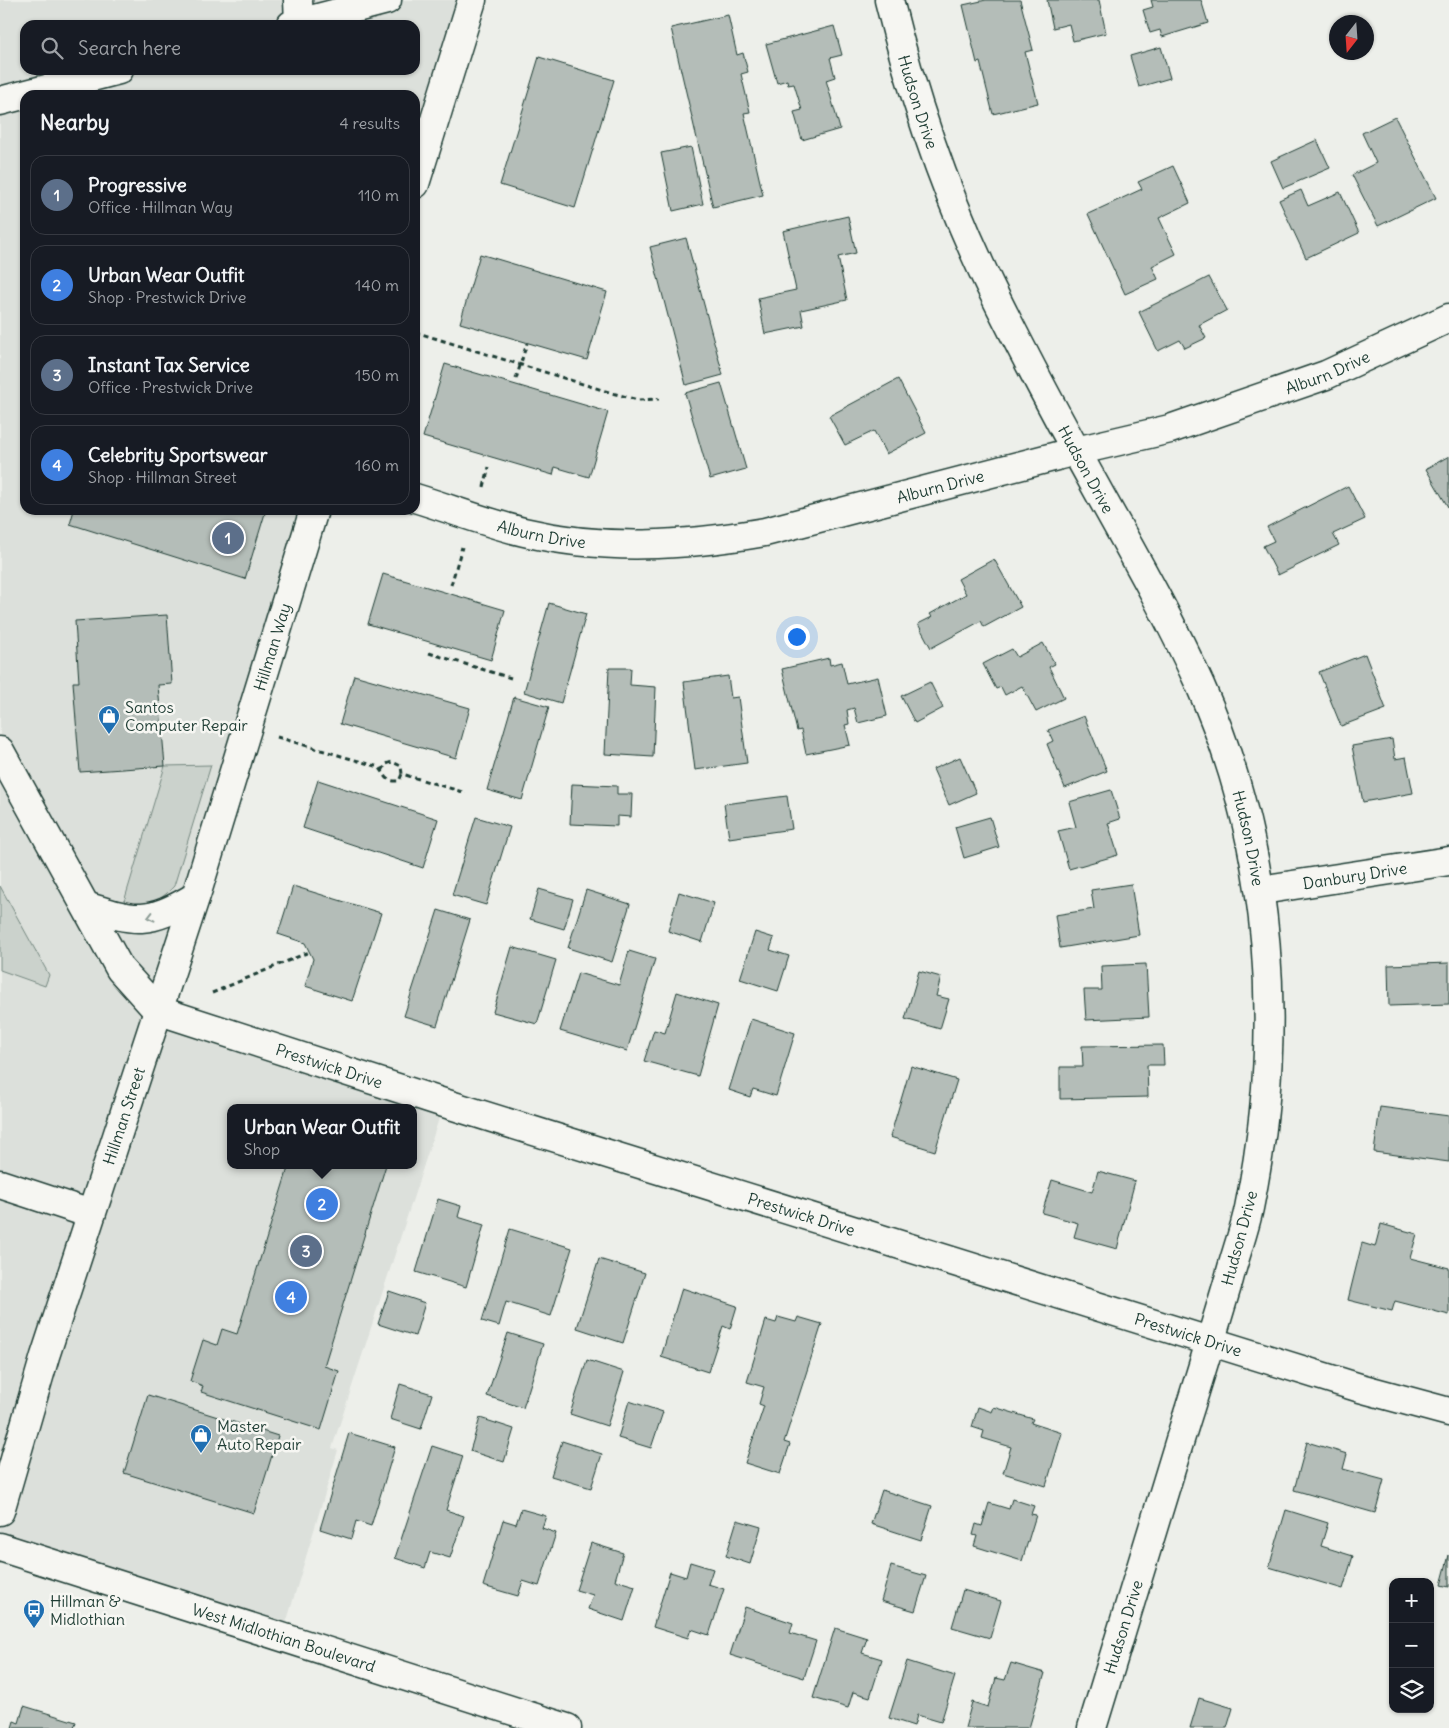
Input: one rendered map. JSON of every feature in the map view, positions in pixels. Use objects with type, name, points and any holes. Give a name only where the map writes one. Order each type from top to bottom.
[{"type":"street","points":[[296,16],[387,0]]},
{"type":"street","points":[[420,168],[472,0]]},
{"type":"street","name":"Hudson Drive","points":[[889,0],[902,51],[943,176],[988,283],[1076,451],[1161,605],[1201,687],[1225,751],[1248,827],[1261,890],[1269,987],[1269,1050],[1265,1113],[1248,1212],[1092,1728]]},
{"type":"street","points":[[42,90],[100,75]]},
{"type":"street","points":[[0,101],[20,96]]},
{"type":"street","name":"Alburn Drive","points":[[420,499],[542,535],[610,544],[659,546],[715,541],[764,532],[1076,451],[1170,429],[1326,375],[1449,318]]},
{"type":"street","name":"Hillman Way","points":[[157,1010],[195,897],[312,515]]},
{"type":"street","points":[[0,751],[120,969],[157,1010]]},
{"type":"street","name":"Danbury Drive","points":[[1261,890],[1449,861]]},
{"type":"street","points":[[86,906],[129,920],[150,918],[177,908],[195,897]]},
{"type":"street","name":"Prestwick Drive","points":[[157,1010],[444,1103],[1360,1388],[1449,1412]]},
{"type":"street","name":"Hillman Street","points":[[0,1511],[45,1356],[157,1010]]},
{"type":"street","points":[[0,1184],[91,1214]]},
{"type":"street","name":"West Midlothian Boulevard","points":[[0,1547],[567,1728]]},
{"type":"path","points":[[420,334],[638,400],[659,399]]},
{"type":"path","points":[[516,379],[527,343]]},
{"type":"path","points":[[429,653],[511,678]]},
{"type":"path","points":[[248,728],[379,767],[382,775],[390,782],[399,781],[402,774],[401,766],[392,762],[386,764],[382,771]]},
{"type":"path","points":[[402,774],[466,793]]},
{"type":"path","points":[[212,994],[309,952]]},
{"type":"shaded area","points":[[0,0],[472,0],[420,168],[420,90],[20,90],[20,515],[312,515],[157,1010],[444,1103],[332,1448],[338,1450],[282,1637],[0,1547]]},
{"type":"shaded area","points":[[211,765],[174,886],[157,900],[123,905],[165,766]]},
{"type":"shaded area","points":[[0,886],[49,975],[45,986],[0,970]]},
{"type":"building","points":[[986,0],[1020,0],[1033,50],[1025,52],[1038,103],[993,114],[980,62],[977,63],[963,5]]},
{"type":"building","points":[[1047,0],[1099,0],[1106,33],[1073,41],[1069,24],[1053,28]]},
{"type":"building","points":[[1151,0],[1201,0],[1208,23],[1162,37],[1160,30],[1150,33],[1143,10],[1153,7]]},
{"type":"building","points":[[728,15],[737,55],[743,53],[748,72],[741,74],[750,112],[744,113],[763,195],[713,207],[671,28]]},
{"type":"building","points":[[834,26],[842,55],[830,58],[835,77],[826,80],[840,129],[802,140],[794,112],[802,110],[794,84],[788,85],[787,80],[777,83],[766,44]]},
{"type":"building","points":[[1161,47],[1170,78],[1139,87],[1130,56]]},
{"type":"building","points":[[539,57],[614,80],[575,208],[500,185]]},
{"type":"building","points":[[1395,117],[1436,198],[1378,226],[1352,175],[1376,163],[1362,133]]},
{"type":"building","points":[[1317,140],[1330,168],[1283,188],[1271,161]]},
{"type":"building","points":[[691,147],[703,204],[673,211],[661,153]]},
{"type":"building","points":[[1173,166],[1190,203],[1159,218],[1176,254],[1152,266],[1158,279],[1125,294],[1088,214],[1142,189],[1138,182]]},
{"type":"building","points":[[1301,190],[1308,206],[1340,192],[1359,233],[1306,258],[1279,200]]},
{"type":"building","points":[[848,216],[856,253],[838,257],[847,300],[801,310],[804,326],[765,334],[758,298],[796,290],[783,231]]},
{"type":"building","points":[[686,238],[723,375],[686,385],[650,247]]},
{"type":"building","points":[[480,254],[607,292],[587,360],[460,323]]},
{"type":"building","points":[[1209,277],[1227,310],[1199,325],[1206,338],[1185,348],[1180,340],[1158,351],[1139,312]]},
{"type":"building","points":[[445,364],[608,412],[589,477],[555,467],[553,475],[423,437]]},
{"type":"building","points":[[898,379],[926,433],[886,454],[874,431],[845,445],[829,416]]},
{"type":"building","points":[[721,383],[746,469],[710,479],[685,393]]},
{"type":"building","points":[[1449,456],[1449,507],[1448,507],[1426,469]]},
{"type":"building","points":[[1348,486],[1365,519],[1333,534],[1339,545],[1278,575],[1263,546],[1274,541],[1267,527]]},
{"type":"building","points":[[73,515],[264,515],[245,579],[70,524]]},
{"type":"building","points":[[994,559],[1021,607],[984,627],[981,621],[931,648],[918,624],[932,617],[930,614],[966,594],[958,579]]},
{"type":"building","points":[[383,574],[505,610],[491,660],[368,624]]},
{"type":"building","points":[[549,603],[586,614],[561,703],[524,692]]},
{"type":"building","points":[[167,615],[172,684],[158,685],[165,766],[80,772],[73,682],[79,682],[75,621]]},
{"type":"building","points":[[1043,643],[1055,664],[1049,667],[1064,698],[1036,712],[1022,686],[1005,695],[1001,687],[996,689],[983,664],[1012,649],[1017,657]]},
{"type":"building","points":[[1365,654],[1386,709],[1341,726],[1319,672]]},
{"type":"building","points":[[829,658],[830,665],[842,662],[847,684],[878,677],[887,716],[858,723],[854,708],[847,710],[849,724],[845,725],[850,745],[806,754],[801,730],[797,731],[782,669]]},
{"type":"building","points":[[609,668],[631,668],[630,685],[656,687],[653,757],[605,754]]},
{"type":"building","points":[[354,675],[470,708],[456,758],[340,724]]},
{"type":"building","points":[[728,676],[731,698],[738,697],[747,763],[695,770],[684,682]]},
{"type":"building","points":[[930,682],[943,708],[915,723],[901,696]]},
{"type":"building","points":[[514,697],[549,707],[522,800],[487,790]]},
{"type":"building","points":[[1084,716],[1107,771],[1065,788],[1047,744],[1053,741],[1048,730]]},
{"type":"building","points":[[1392,739],[1395,759],[1406,757],[1413,793],[1363,802],[1352,746]]},
{"type":"building","points":[[960,757],[976,793],[949,805],[933,769]]},
{"type":"building","points":[[318,780],[438,819],[423,868],[303,828]]},
{"type":"building","points":[[572,784],[617,786],[617,794],[632,794],[631,817],[617,816],[617,826],[570,824]]},
{"type":"building","points":[[1111,790],[1120,819],[1108,823],[1118,855],[1069,869],[1058,831],[1076,827],[1069,802]]},
{"type":"building","points":[[787,796],[792,829],[729,838],[724,804]]},
{"type":"building","points":[[476,817],[510,827],[486,905],[452,895]]},
{"type":"building","points":[[990,817],[999,847],[964,858],[955,827]]},
{"type":"building","points":[[1131,884],[1139,935],[1060,948],[1055,915],[1094,909],[1091,890]]},
{"type":"building","points":[[293,886],[381,913],[352,1001],[305,986],[313,959],[305,943],[278,934]]},
{"type":"building","points":[[539,889],[573,899],[564,929],[530,919]]},
{"type":"building","points":[[586,890],[630,904],[612,962],[568,948]]},
{"type":"building","points":[[679,892],[714,903],[702,942],[668,931]]},
{"type":"building","points":[[438,910],[470,920],[437,1026],[404,1016]]},
{"type":"building","points":[[755,932],[774,938],[770,950],[789,956],[778,991],[740,979]]},
{"type":"building","points":[[512,947],[556,960],[537,1024],[493,1012]]},
{"type":"building","points":[[629,951],[655,959],[627,1051],[560,1031],[578,973],[619,985]]},
{"type":"building","points":[[1449,963],[1449,1004],[1389,1006],[1388,965]]},
{"type":"building","points":[[1146,964],[1149,1017],[1086,1020],[1084,990],[1102,990],[1101,966]]},
{"type":"building","points":[[919,971],[941,977],[936,996],[949,999],[940,1029],[905,1019]]},
{"type":"building","points":[[677,992],[718,1005],[698,1076],[644,1061],[654,1030],[665,1033]]},
{"type":"building","points":[[751,1019],[795,1033],[776,1096],[753,1089],[750,1097],[729,1090]]},
{"type":"building","points":[[1163,1045],[1164,1065],[1147,1065],[1148,1097],[1060,1099],[1060,1067],[1083,1067],[1082,1046]]},
{"type":"building","points":[[911,1066],[957,1080],[935,1151],[890,1137]]},
{"type":"building","points":[[1380,1107],[1449,1116],[1449,1162],[1374,1152]]},
{"type":"building","points":[[288,1169],[385,1169],[324,1366],[339,1371],[321,1430],[201,1392],[203,1386],[190,1381],[203,1340],[217,1345],[222,1329],[237,1334]]},
{"type":"building","points":[[1098,1171],[1135,1181],[1117,1249],[1074,1237],[1078,1223],[1042,1213],[1052,1180],[1092,1192]]},
{"type":"building","points":[[438,1199],[461,1206],[458,1217],[484,1225],[466,1287],[416,1272]]},
{"type":"building","points":[[1381,1224],[1417,1234],[1410,1258],[1449,1268],[1449,1315],[1395,1301],[1392,1311],[1348,1300],[1362,1243],[1375,1247]]},
{"type":"building","points":[[510,1229],[572,1248],[551,1316],[506,1302],[499,1326],[482,1321]]},
{"type":"building","points":[[599,1259],[645,1273],[623,1343],[577,1328]]},
{"type":"building","points":[[682,1288],[737,1306],[730,1329],[723,1326],[708,1372],[661,1357]]},
{"type":"building","points":[[389,1291],[425,1303],[415,1336],[378,1324]]},
{"type":"building","points":[[778,1317],[796,1322],[798,1317],[822,1324],[784,1442],[790,1444],[780,1474],[745,1463],[764,1406],[759,1404],[764,1387],[747,1382],[766,1320],[776,1323]]},
{"type":"building","points":[[508,1333],[543,1344],[523,1408],[487,1396]]},
{"type":"building","points":[[587,1360],[624,1372],[607,1426],[570,1414]]},
{"type":"building","points":[[400,1384],[432,1394],[421,1429],[390,1419]]},
{"type":"building","name":"Master Auto Repair","points":[[148,1395],[278,1436],[254,1513],[124,1473]]},
{"type":"building","points":[[629,1401],[663,1412],[651,1448],[618,1438]]},
{"type":"building","points":[[978,1407],[992,1412],[994,1407],[1033,1419],[1031,1423],[1062,1433],[1046,1486],[1003,1473],[1011,1447],[982,1438],[984,1431],[972,1427]]},
{"type":"building","points":[[480,1418],[514,1429],[504,1462],[470,1451]]},
{"type":"building","points":[[349,1433],[395,1447],[371,1526],[356,1521],[351,1539],[320,1529]]},
{"type":"building","points":[[562,1441],[602,1454],[591,1488],[551,1476]]},
{"type":"building","points":[[1307,1442],[1347,1454],[1343,1469],[1384,1480],[1375,1513],[1294,1490]]},
{"type":"building","points":[[432,1446],[463,1456],[446,1510],[464,1516],[450,1558],[430,1552],[425,1568],[395,1558]]},
{"type":"building","points":[[882,1490],[932,1506],[921,1540],[871,1524]]},
{"type":"building","points":[[1012,1499],[1034,1506],[1031,1514],[1036,1515],[1022,1561],[974,1546],[977,1536],[973,1535],[976,1524],[982,1526],[989,1503],[1009,1509]]},
{"type":"building","points":[[521,1509],[546,1516],[542,1528],[556,1533],[539,1586],[523,1581],[518,1596],[483,1586],[503,1520],[516,1524]]},
{"type":"building","points":[[1286,1510],[1328,1523],[1321,1546],[1353,1556],[1343,1589],[1269,1567]]},
{"type":"building","points":[[737,1520],[761,1527],[750,1564],[726,1556]]},
{"type":"building","points":[[591,1543],[623,1553],[615,1580],[635,1586],[624,1621],[588,1609],[593,1595],[576,1590]]},
{"type":"building","points":[[1449,1555],[1449,1587],[1441,1585]]},
{"type":"building","points":[[690,1562],[713,1569],[708,1584],[724,1589],[709,1635],[691,1629],[688,1638],[653,1627],[670,1572],[686,1577]]},
{"type":"building","points":[[891,1566],[926,1576],[915,1611],[881,1601]]},
{"type":"building","points":[[963,1590],[1001,1601],[990,1638],[952,1627]]},
{"type":"building","points":[[745,1607],[793,1623],[790,1633],[816,1641],[804,1678],[730,1655]]},
{"type":"building","points":[[835,1628],[867,1638],[862,1653],[882,1659],[870,1697],[853,1692],[848,1708],[813,1698]]},
{"type":"building","points":[[907,1661],[955,1676],[941,1722],[917,1715],[914,1726],[889,1718]]},
{"type":"building","points":[[1011,1663],[1045,1673],[1029,1728],[965,1728],[972,1702],[988,1707],[996,1678],[1005,1680]]},
{"type":"building","points":[[1199,1698],[1233,1708],[1227,1728],[1190,1728]]},
{"type":"building","points":[[24,1706],[76,1722],[74,1728],[12,1728],[14,1721],[19,1723]]},
{"type":"place","name":"Progressive","points":[[228,538]]},
{"type":"place","name":"Santos Computer Repair","points":[[109,735]]},
{"type":"place","name":"Urban Wear Outfit","points":[[322,1204]]},
{"type":"place","name":"Instant Tax Service","points":[[306,1251]]},
{"type":"place","name":"Celebrity Sportswear","points":[[291,1297]]},
{"type":"place","name":"Master Auto Repair","points":[[201,1454]]},
{"type":"place","name":"Hillman & Midlothian","points":[[34,1629]]}]
